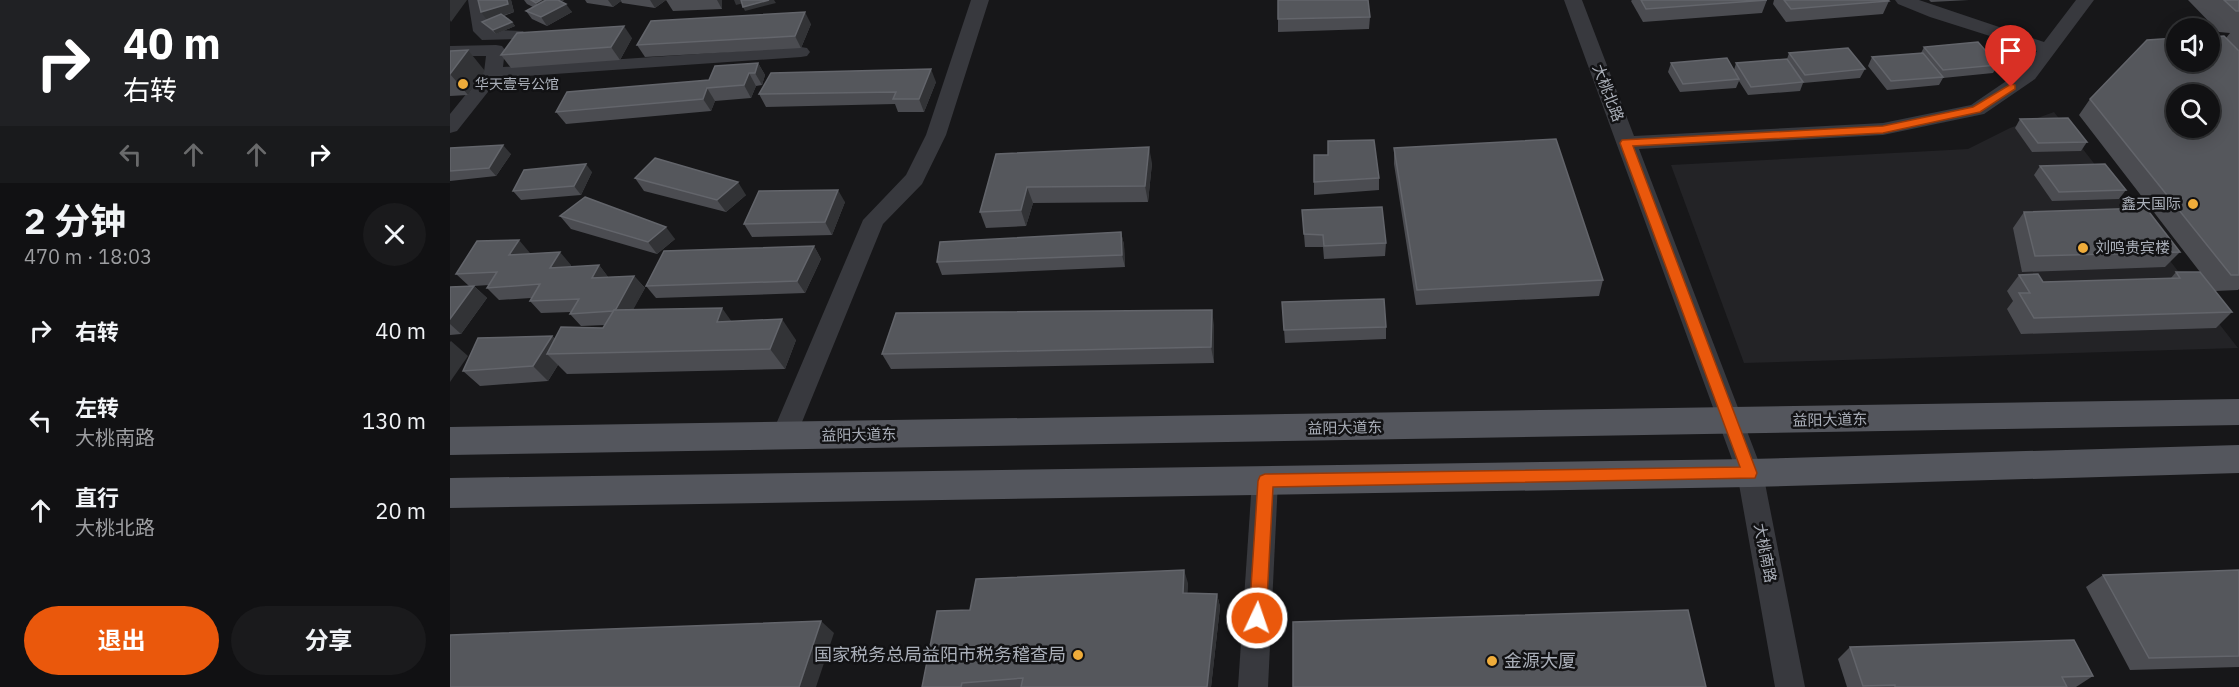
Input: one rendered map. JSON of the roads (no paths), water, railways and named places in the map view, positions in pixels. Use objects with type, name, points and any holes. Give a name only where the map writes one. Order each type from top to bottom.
[{"type":"main road","name":"益阳大道东","points":[[450,441],[2239,412]]},
{"type":"main road","points":[[450,493],[1750,473],[2239,459]]},
{"type":"street","points":[[477,0],[482,31],[488,36],[517,35]]},
{"type":"street","points":[[784,436],[874,220],[915,180],[936,135],[980,0]]},
{"type":"street","name":"大桃北路","points":[[1573,0],[1731,422]]},
{"type":"street","points":[[1904,0],[1936,13],[2049,49]]},
{"type":"street","points":[[1626,143],[1883,129],[1977,110],[2028,75],[2085,0]]},
{"type":"street","points":[[450,51],[496,50],[493,73],[450,127]]},
{"type":"street","points":[[493,73],[801,52]]},
{"type":"street","name":"大桃南路","points":[[1731,422],[1750,473],[1790,687]]},
{"type":"street","points":[[1253,687],[1265,481]]},
{"type":"place","name":"华天壹号公馆","points":[[463,84]]},
{"type":"place","name":"鑫天国际","points":[[2193,204]]},
{"type":"place","name":"刘鸣贵宾楼","points":[[2083,248]]},
{"type":"place","name":"国家税务总局益阳市税务稽查局","points":[[1078,655]]},
{"type":"place","name":"金源大厦","points":[[1492,661]]}]
